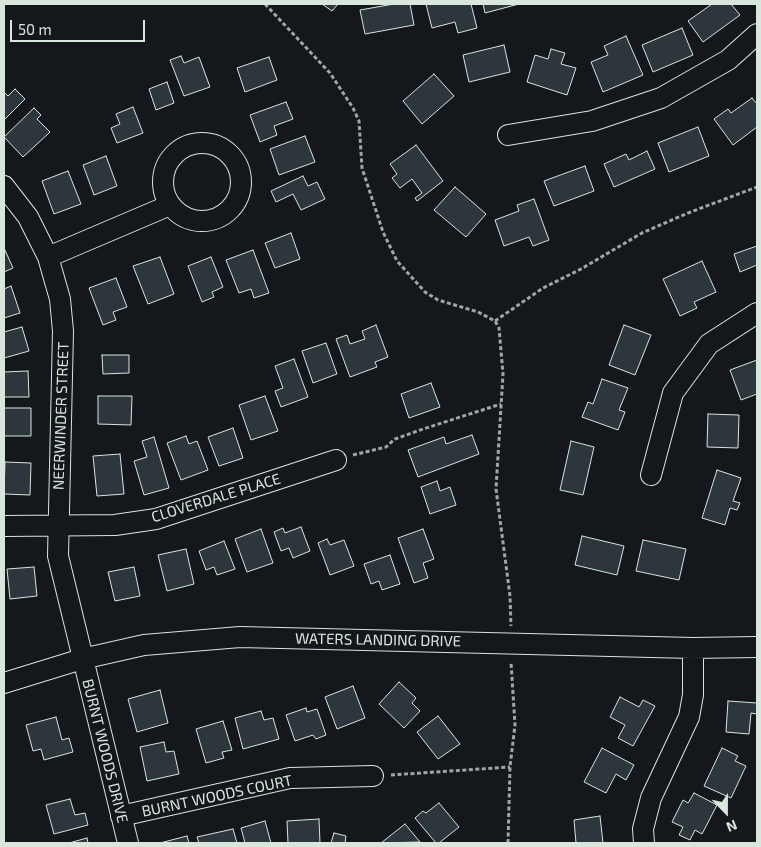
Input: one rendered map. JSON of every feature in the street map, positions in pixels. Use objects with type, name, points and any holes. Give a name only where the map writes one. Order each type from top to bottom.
[{"type":"street","points":[[508,136],[592,121],[661,98],[728,60],[757,34]]},
{"type":"street","name":"NEERWINDER STREET","points":[[4,186],[28,217],[48,257],[60,299],[63,331],[58,556],[82,659]]},
{"type":"street","points":[[48,257],[170,205]]},
{"type":"street","points":[[651,476],[673,393],[709,344],[757,313]]},
{"type":"street","name":"CLOVERDALE PLACE","points":[[4,526],[115,525],[156,518],[336,460]]},
{"type":"street","name":"WATERS LANDING DRIVE","points":[[4,683],[82,659],[144,645],[240,637],[511,642],[692,648],[757,647]]},
{"type":"street","points":[[644,843],[643,829],[651,798],[689,717],[693,695],[692,648]]},
{"type":"street","name":"BURNT WOODS DRIVE","points":[[82,659],[128,843]]},
{"type":"street","name":"BURNT WOODS COURT","points":[[121,816],[290,778],[373,776]]},
{"type":"path","points":[[265,4],[330,73],[353,108],[359,121],[362,168],[382,232],[397,261],[425,292],[438,300],[478,312],[495,321],[499,328],[502,347],[501,404],[496,489],[510,596],[515,725],[510,767],[508,843]]},
{"type":"path","points":[[495,321],[543,288],[581,269],[642,233],[757,187]]},
{"type":"path","points":[[336,460],[386,447],[395,439],[501,404]]},
{"type":"path","points":[[373,776],[510,767]]},
{"type":"building","points":[[322,4],[338,4],[332,11]]},
{"type":"building","points":[[394,4],[410,4],[414,25],[365,34],[360,10]]},
{"type":"building","points":[[426,4],[471,4],[477,28],[458,33],[455,22],[432,28]]},
{"type":"building","points":[[483,4],[519,4],[485,13]]},
{"type":"building","points":[[712,4],[731,4],[740,15],[703,42],[688,21]]},
{"type":"building","points":[[682,28],[693,55],[653,72],[642,45]]},
{"type":"building","points":[[626,36],[643,75],[603,92],[591,62],[608,55],[604,46]]},
{"type":"building","points":[[504,45],[510,72],[469,82],[463,55]]},
{"type":"building","points":[[551,49],[565,53],[561,64],[576,68],[567,95],[527,82],[535,55],[548,59]]},
{"type":"building","points":[[181,56],[184,63],[199,57],[210,87],[184,96],[170,60]]},
{"type":"building","points":[[269,57],[277,80],[245,92],[237,68]]},
{"type":"building","points":[[434,74],[454,96],[422,124],[403,101]]},
{"type":"building","points":[[167,82],[174,103],[156,110],[149,89]]},
{"type":"building","points":[[15,89],[25,99],[4,120],[4,92],[8,96]]},
{"type":"building","points":[[752,98],[757,104],[757,127],[733,145],[714,119],[728,109],[731,113]]},
{"type":"building","points":[[286,102],[293,119],[274,126],[277,135],[260,142],[250,115]]},
{"type":"building","points":[[133,107],[143,133],[117,143],[111,128],[120,124],[116,114]]},
{"type":"building","points":[[34,108],[41,115],[37,119],[50,132],[23,157],[4,137]]},
{"type":"building","points":[[698,127],[709,156],[669,172],[658,143]]},
{"type":"building","points":[[305,136],[315,162],[279,175],[270,149]]},
{"type":"building","points":[[416,145],[443,181],[417,201],[415,198],[422,193],[412,179],[400,188],[392,178],[397,174],[390,164]]},
{"type":"building","points":[[647,151],[655,169],[614,187],[604,164],[626,154],[629,160]]},
{"type":"building","points":[[106,156],[117,186],[94,195],[83,165]]},
{"type":"building","points":[[585,166],[594,191],[554,206],[544,181]]},
{"type":"building","points":[[68,171],[81,204],[54,214],[42,181]]},
{"type":"building","points":[[303,176],[308,186],[317,182],[325,199],[301,210],[293,194],[276,202],[271,191]]},
{"type":"building","points":[[455,187],[486,214],[466,237],[434,210]]},
{"type":"building","points":[[534,199],[549,240],[533,246],[529,237],[504,246],[495,220],[519,211],[517,205]]},
{"type":"building","points":[[291,233],[300,259],[275,268],[265,243]]},
{"type":"building","points":[[757,246],[757,265],[740,272],[734,254]]},
{"type":"building","points":[[4,248],[13,268],[4,272]]},
{"type":"building","points":[[253,250],[269,293],[254,298],[251,289],[239,293],[226,260]]},
{"type":"building","points":[[160,257],[174,294],[148,304],[133,266]]},
{"type":"building","points":[[211,257],[223,287],[212,292],[214,297],[202,302],[188,266]]},
{"type":"building","points":[[702,261],[716,292],[694,302],[697,308],[680,316],[663,279]]},
{"type":"building","points":[[116,278],[127,307],[113,312],[116,320],[103,325],[89,288]]},
{"type":"building","points":[[11,286],[20,313],[4,318],[4,289]]},
{"type":"building","points":[[376,325],[388,357],[375,362],[377,367],[350,377],[336,339],[347,335],[350,344],[365,339],[362,331]]},
{"type":"building","points":[[624,325],[651,335],[635,375],[609,365]]},
{"type":"building","points":[[22,327],[29,351],[4,358],[4,332]]},
{"type":"building","points":[[326,343],[337,374],[313,383],[302,351]]},
{"type":"building","points":[[102,355],[129,355],[129,373],[103,374]]},
{"type":"building","points":[[294,359],[308,397],[281,407],[275,391],[283,388],[275,366]]},
{"type":"building","points":[[757,360],[757,394],[741,400],[730,370]]},
{"type":"building","points":[[28,371],[29,397],[4,397],[4,372]]},
{"type":"building","points":[[602,379],[628,388],[619,410],[625,412],[618,430],[582,417],[588,402],[593,404]]},
{"type":"building","points":[[431,383],[440,407],[409,418],[401,394]]},
{"type":"building","points":[[98,396],[132,396],[131,425],[98,424]]},
{"type":"building","points":[[265,396],[278,431],[251,440],[239,405]]},
{"type":"building","points":[[4,408],[31,408],[31,436],[4,436]]},
{"type":"building","points":[[708,414],[739,415],[738,448],[707,447]]},
{"type":"building","points":[[233,428],[243,458],[219,466],[208,437]]},
{"type":"building","points":[[472,435],[479,454],[418,477],[408,450],[444,437],[446,444]]},
{"type":"building","points":[[186,436],[189,444],[197,441],[208,470],[181,480],[167,443]]},
{"type":"building","points":[[154,437],[169,488],[144,495],[134,461],[147,457],[142,441]]},
{"type":"building","points":[[571,441],[594,447],[583,495],[560,490]]},
{"type":"building","points":[[120,454],[124,494],[97,496],[93,456]]},
{"type":"building","points":[[5,462],[31,463],[30,495],[4,494]]},
{"type":"building","points":[[717,470],[741,478],[733,501],[740,503],[737,510],[730,508],[725,525],[702,518]]},
{"type":"building","points":[[437,481],[440,491],[450,487],[456,505],[430,514],[421,487]]},
{"type":"building","points":[[301,527],[310,551],[293,558],[289,548],[281,551],[274,532],[283,528],[285,533]]},
{"type":"building","points":[[261,529],[273,563],[247,572],[235,539]]},
{"type":"building","points":[[423,529],[434,559],[423,563],[428,578],[414,583],[398,538]]},
{"type":"building","points":[[582,536],[624,546],[617,575],[575,565]]},
{"type":"building","points":[[327,539],[330,545],[344,540],[354,566],[330,575],[318,543]]},
{"type":"building","points":[[643,540],[686,549],[679,580],[636,571]]},
{"type":"building","points":[[224,541],[235,569],[217,575],[214,567],[206,570],[199,551]]},
{"type":"building","points":[[186,549],[194,584],[167,591],[158,555]]},
{"type":"building","points":[[390,555],[400,584],[382,590],[379,581],[371,584],[364,564]]},
{"type":"building","points":[[34,567],[37,596],[10,599],[7,569]]},
{"type":"building","points":[[134,567],[140,596],[115,601],[108,572]]},
{"type":"building","points":[[399,682],[416,698],[412,703],[420,711],[404,728],[379,704]]},
{"type":"building","points":[[353,686],[365,718],[337,729],[325,697]]},
{"type":"building","points":[[160,690],[168,723],[137,732],[128,699]]},
{"type":"building","points":[[620,697],[639,707],[643,700],[655,706],[633,746],[618,738],[625,725],[610,717]]},
{"type":"building","points":[[728,701],[757,703],[757,714],[751,713],[749,734],[726,732]]},
{"type":"building","points":[[306,708],[307,712],[317,709],[326,735],[316,739],[313,735],[295,741],[286,715]]},
{"type":"building","points":[[261,711],[264,720],[273,718],[279,739],[243,749],[235,718]]},
{"type":"building","points":[[438,716],[460,744],[438,759],[417,732]]},
{"type":"building","points":[[56,717],[62,740],[69,738],[73,752],[44,760],[41,749],[33,751],[26,725]]},
{"type":"building","points":[[223,721],[232,750],[222,752],[224,758],[206,763],[196,729]]},
{"type":"building","points":[[164,742],[166,752],[174,751],[179,774],[147,781],[140,747]]},
{"type":"building","points":[[602,748],[634,765],[626,780],[616,774],[606,793],[584,782]]},
{"type":"building","points":[[722,748],[738,756],[735,761],[746,766],[731,798],[704,786]]},
{"type":"building","points":[[694,793],[717,805],[702,834],[695,830],[690,840],[679,835],[683,827],[672,822],[683,800],[688,803]]},
{"type":"building","points":[[70,799],[75,815],[85,813],[88,825],[54,834],[46,805]]},
{"type":"building","points":[[439,803],[459,827],[439,843],[436,843],[415,818],[423,811],[426,813]]},
{"type":"building","points":[[600,816],[603,843],[576,843],[574,820]]},
{"type":"building","points":[[319,819],[320,843],[288,843],[287,821]]},
{"type":"building","points":[[265,821],[271,843],[245,843],[241,828]]},
{"type":"building","points":[[405,824],[420,842],[381,843]]},
{"type":"building","points":[[233,829],[237,843],[199,843],[197,837]]},
{"type":"building","points":[[334,833],[346,836],[345,843],[331,843]]},
{"type":"building","points":[[187,836],[189,843],[160,843]]},
{"type":"building","points":[[87,838],[88,843],[69,843]]}]
